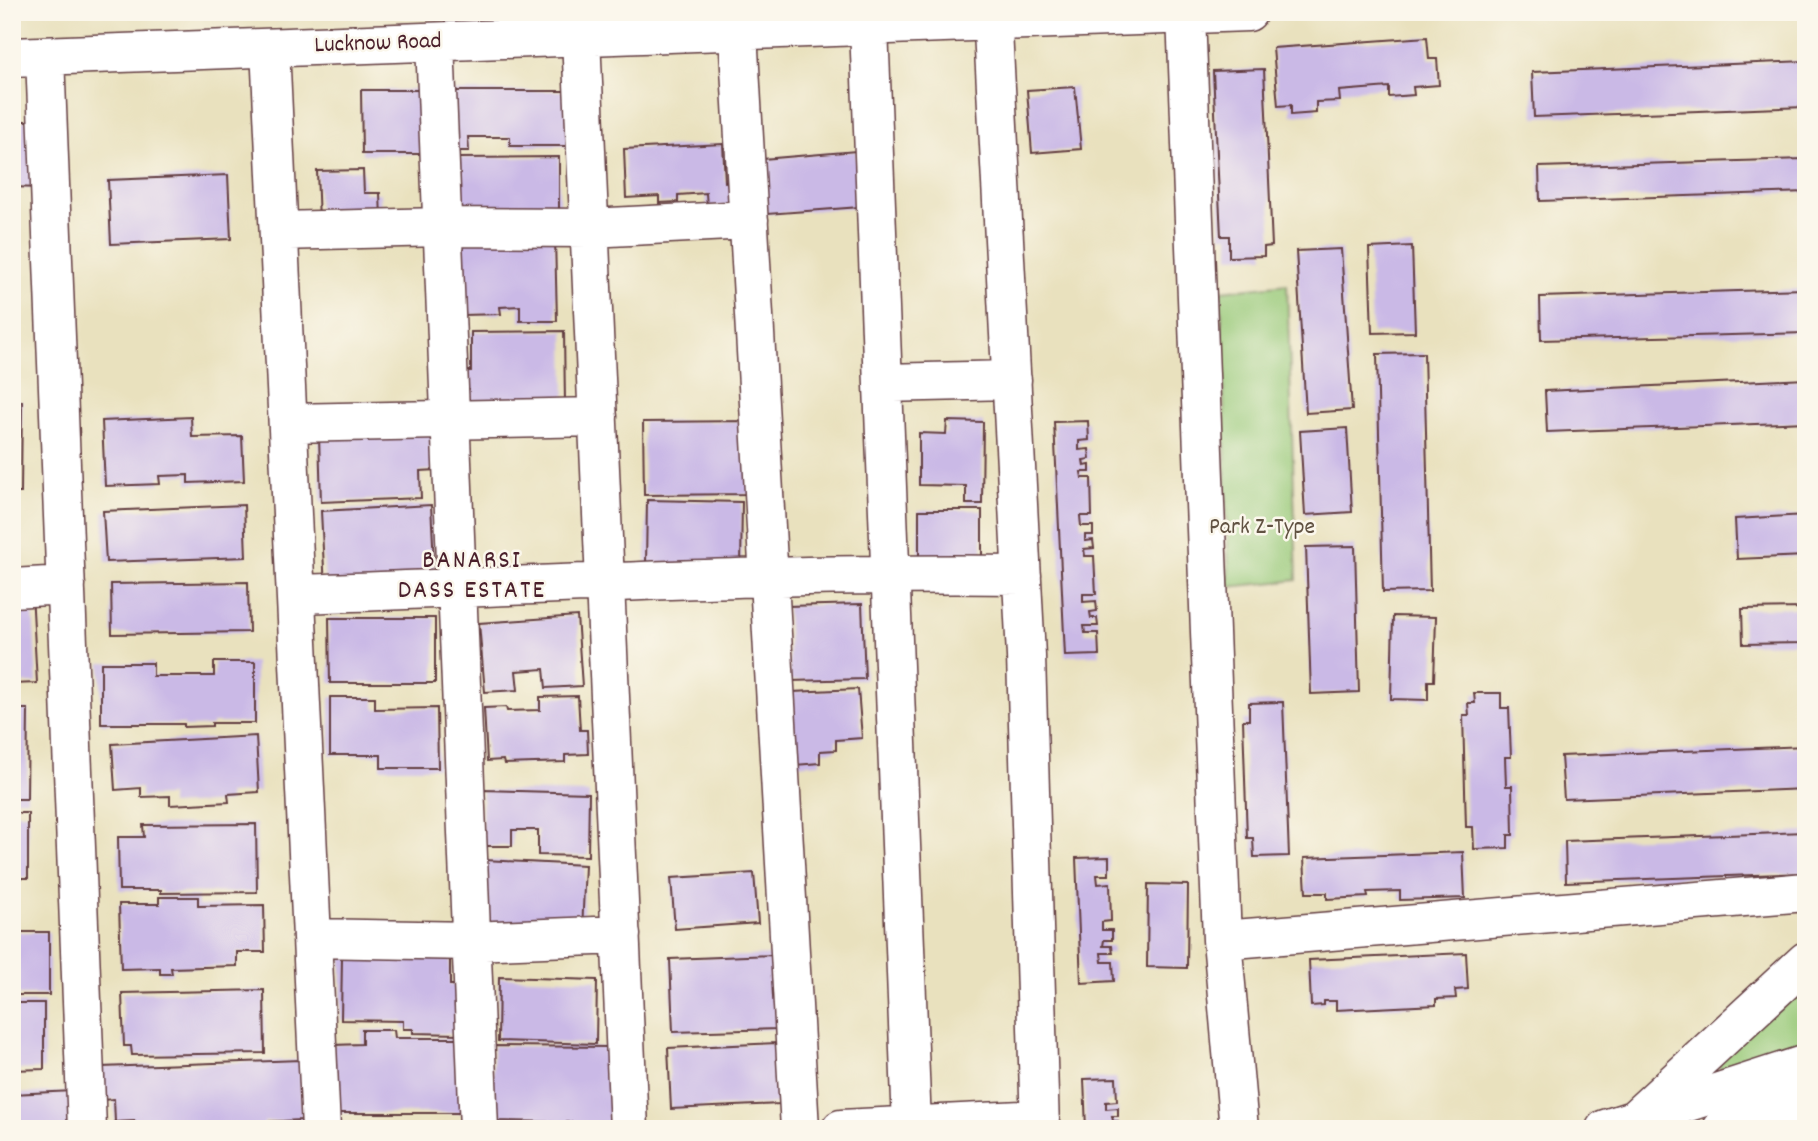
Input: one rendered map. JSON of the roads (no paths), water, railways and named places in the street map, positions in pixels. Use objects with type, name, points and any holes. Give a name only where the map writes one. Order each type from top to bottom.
[{"type":"street","name":"Lucknow Road","points":[[29,56],[869,27],[993,17],[1248,12]]},
{"type":"street","points":[[1186,15],[1222,940],[1239,1129]]},
{"type":"street","points":[[841,1129],[1040,1124],[1022,575],[993,17]]},
{"type":"street","points":[[869,27],[912,1126]]},
{"type":"street","points":[[738,32],[800,1129]]},
{"type":"street","points":[[581,37],[629,1129]]},
{"type":"street","points":[[435,42],[479,1129]]},
{"type":"street","points":[[270,48],[321,1129]]},
{"type":"street","points":[[29,56],[66,585],[87,1129]]},
{"type":"street","points":[[279,231],[442,227],[590,228],[748,220]]},
{"type":"street","points":[[883,383],[1012,380]]},
{"type":"street","points":[[288,423],[598,417]]},
{"type":"street","points":[[296,594],[890,573],[1022,575]]},
{"type":"street","points":[[12,588],[66,585]]},
{"type":"street","points":[[1222,940],[1806,892]]},
{"type":"street","points":[[312,938],[471,941],[621,935]]},
{"type":"street","points":[[1621,1123],[1806,961]]},
{"type":"street","points":[[1621,1123],[1806,1064]]},
{"type":"street","points":[[1722,1129],[1806,1102]]},
{"type":"district","name":"BANARSI DASS ESTATE","points":[[472,576]]},
{"type":"park label","name":"Park Z-Type","points":[[1262,528]]}]
